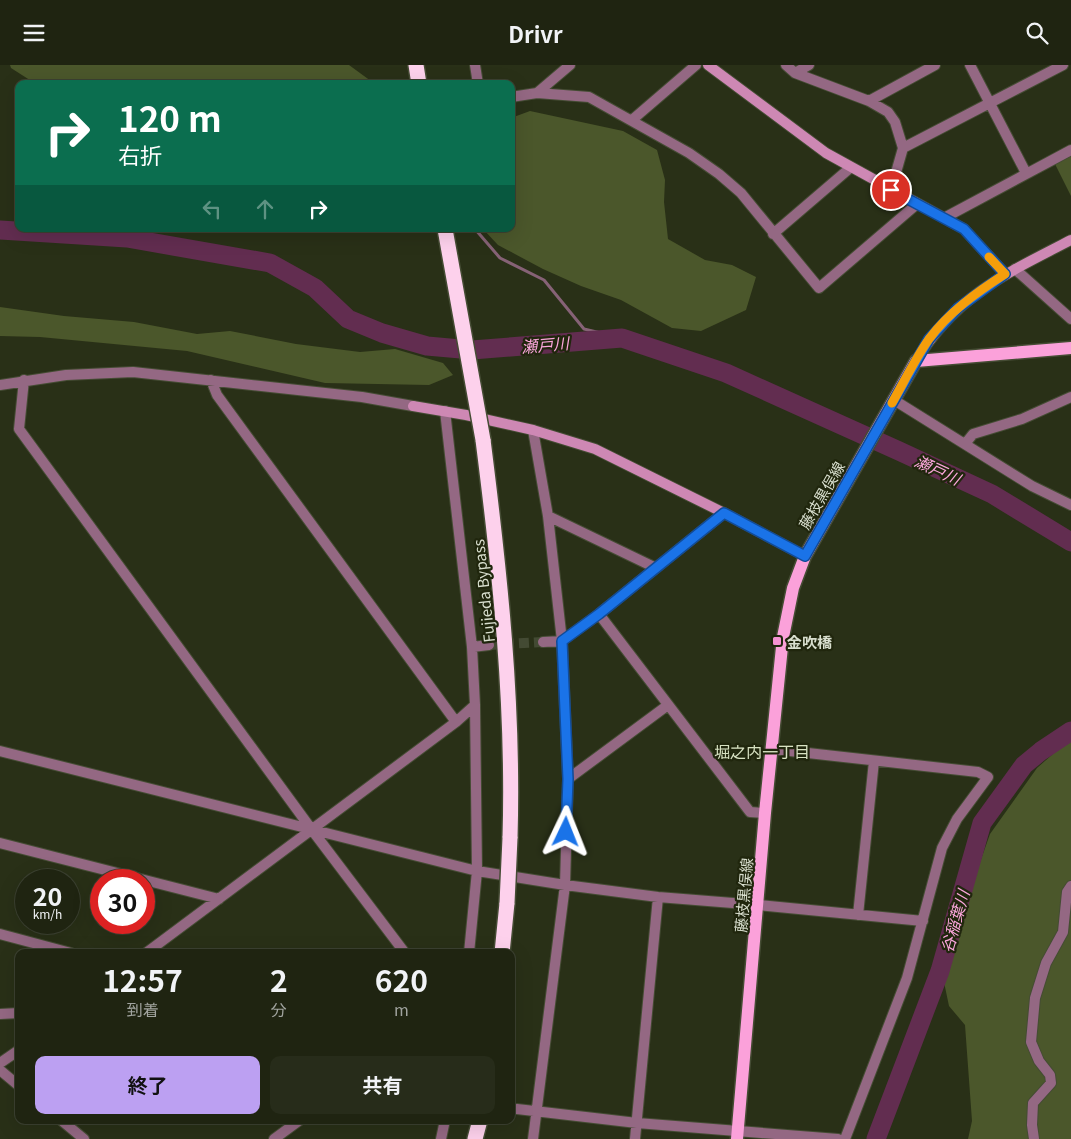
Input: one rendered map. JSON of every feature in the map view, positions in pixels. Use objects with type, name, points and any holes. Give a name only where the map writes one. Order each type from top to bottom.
[{"type":"highway","points":[[416,65],[418,80]]},
{"type":"highway","points":[[425,65],[426,80]]},
{"type":"highway","name":"Fujieda Bypass","points":[[446,232],[482,440],[502,596],[507,663],[511,778],[507,903],[502,949]]},
{"type":"highway","points":[[475,1139],[481,1124]]},
{"type":"highway","points":[[480,1139],[482,1124]]},
{"type":"highway","points":[[483,1124],[484,1139]]},
{"type":"main road","points":[[916,361],[1071,348]]},
{"type":"main road","name":"藤枝黒俣線","points":[[737,1135],[765,813],[783,637],[794,588],[805,556],[916,361]]},
{"type":"street","points":[[476,65],[478,80]]},
{"type":"street","points":[[537,93],[570,65]]},
{"type":"street","points":[[632,121],[696,65]]},
{"type":"street","points":[[708,65],[826,153],[850,168],[964,229],[1005,274]]},
{"type":"street","points":[[786,65],[795,73],[869,101],[888,112],[895,122],[903,148],[891,190]]},
{"type":"street","points":[[795,73],[809,65]]},
{"type":"street","points":[[869,101],[935,65]]},
{"type":"street","points":[[970,65],[1026,173]]},
{"type":"street","points":[[903,148],[1063,65]]},
{"type":"street","points":[[515,96],[537,93],[589,97],[689,153],[719,174],[741,193],[819,288],[917,204]]},
{"type":"street","points":[[944,218],[1071,150]]},
{"type":"street","points":[[774,234],[850,168]]},
{"type":"street","points":[[916,361],[929,339],[958,308],[1005,274],[1071,240]]},
{"type":"street","points":[[1014,269],[1071,319]]},
{"type":"street","points":[[0,385],[66,375],[118,372],[151,373],[362,397],[445,411],[533,430],[595,449],[724,513],[805,556]]},
{"type":"street","points":[[24,380],[19,429],[312,830],[402,949]]},
{"type":"street","points":[[211,380],[216,395],[456,721]]},
{"type":"street","points":[[965,444],[973,434],[1022,419],[1071,397]]},
{"type":"street","points":[[891,404],[965,444],[1032,485],[1068,501]]},
{"type":"street","points":[[445,411],[472,647],[475,705],[477,871],[469,949]]},
{"type":"street","points":[[533,430],[548,516],[562,641],[568,779],[565,885],[533,1139]]},
{"type":"street","points":[[543,642],[562,641],[599,614],[724,513]]},
{"type":"street","points":[[548,516],[656,568]]},
{"type":"street","points":[[599,614],[750,812],[765,813]]},
{"type":"street","points":[[472,647],[489,645]]},
{"type":"street","points":[[151,949],[312,830],[475,705]]},
{"type":"street","points":[[568,779],[668,705]]},
{"type":"street","points":[[772,749],[978,772],[988,777],[957,819],[942,847],[924,921],[907,978],[845,1139]]},
{"type":"street","points":[[0,751],[477,871],[658,897],[924,921]]},
{"type":"street","points":[[858,915],[874,761]]},
{"type":"street","points":[[0,843],[219,899]]},
{"type":"street","points":[[1034,1139],[1032,1125],[1033,1103],[1051,1083],[1050,1075],[1038,1061],[1032,1042],[1035,998],[1046,963],[1063,932],[1067,892],[1071,886]]},
{"type":"street","points":[[635,1139],[658,897]]},
{"type":"street","points":[[0,933],[57,949]]},
{"type":"street","points":[[0,1014],[15,1013]]},
{"type":"street","points":[[0,1063],[15,1054]]},
{"type":"street","points":[[0,1070],[15,1083]]},
{"type":"street","points":[[517,1109],[737,1135],[838,1139]]},
{"type":"street","points":[[66,1124],[84,1139]]},
{"type":"street","points":[[274,1139],[295,1124]]},
{"type":"street","points":[[441,1139],[444,1124]]},
{"type":"green space","points":[[10,65],[349,65],[370,80],[30,80],[11,68]]},
{"type":"green space","points":[[530,111],[623,131],[657,150],[665,180],[664,202],[668,239],[705,260],[732,265],[756,277],[746,310],[701,331],[672,328],[621,300],[581,286],[543,269],[498,245],[486,232],[515,232],[515,117]]},
{"type":"green space","points":[[1071,156],[1071,196],[1055,164]]},
{"type":"green space","points":[[0,307],[64,316],[134,322],[197,334],[230,331],[296,344],[360,352],[395,349],[443,363],[453,375],[429,385],[325,383],[187,351],[40,337],[0,336]]},
{"type":"green space","points":[[1071,738],[1071,1139],[968,1139],[972,1121],[965,1025],[949,1006],[944,982],[974,879],[990,834],[1037,768]]},
{"type":"waterway","name":"瀬戸川","points":[[0,230],[15,231]]},
{"type":"waterway","name":"瀬戸川","points":[[32,232],[127,238],[270,263],[315,288],[348,319],[382,333],[427,346],[472,350],[622,338],[726,373],[899,451],[992,494],[1071,542]]},
{"type":"waterway","points":[[478,232],[500,258],[544,280],[584,329],[622,338]]},
{"type":"waterway","name":"谷稲葉川","points":[[876,1139],[940,971],[982,823],[1024,765],[1071,731]]},
{"type":"tunnel","points":[[489,645],[543,642]]},
{"type":"slow traffic","points":[[892,403],[929,339],[958,308],[1005,274],[989,257]]},
{"type":"place","name":"金吹橋","points":[[777,641]]},
{"type":"district","name":"堀之内一丁目","points":[[762,751]]},
{"type":"route","points":[[566,832],[568,779],[562,641],[599,614],[724,513],[805,556],[929,339],[958,308],[1005,274],[964,229],[891,190]]}]
